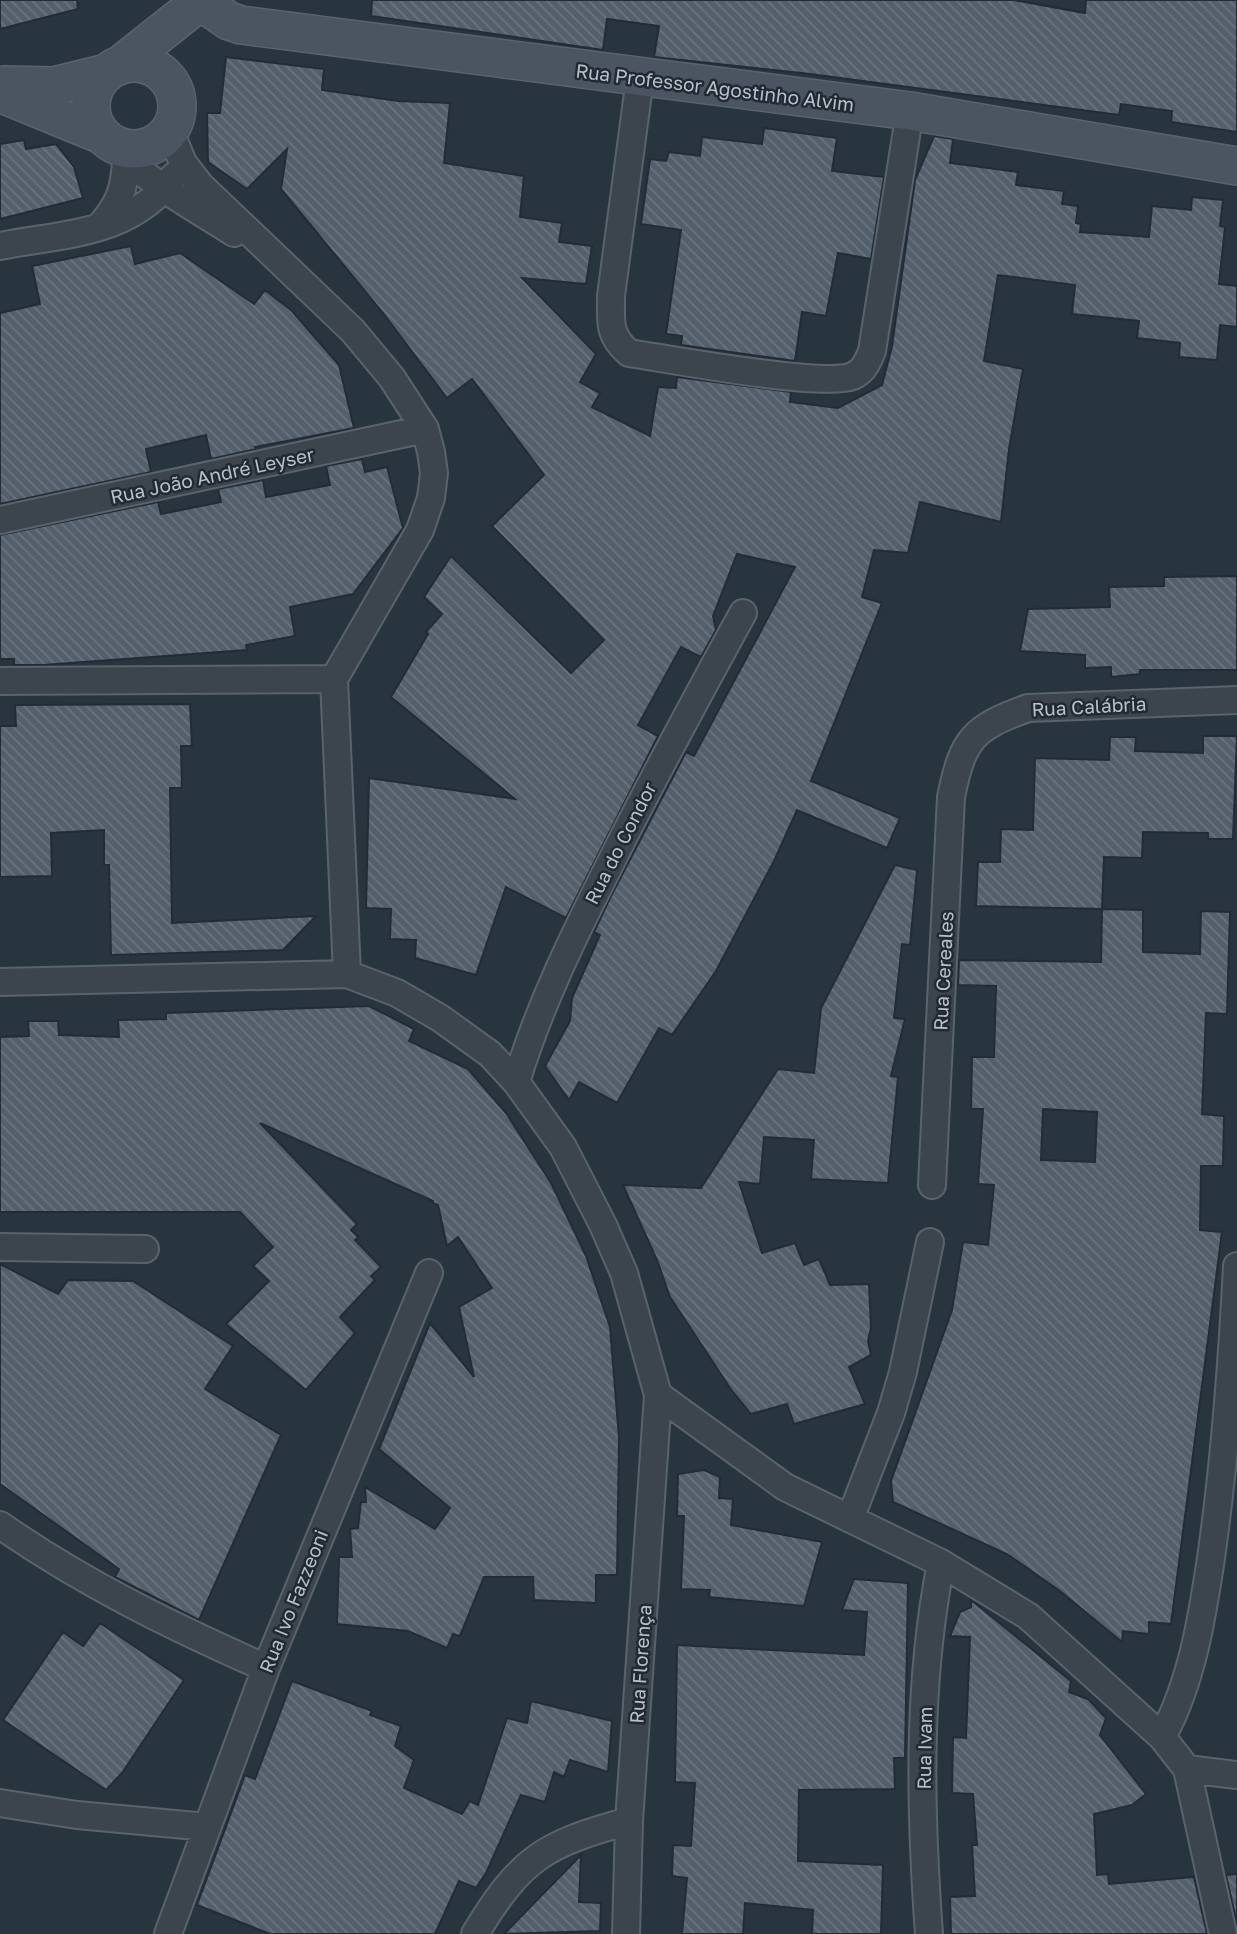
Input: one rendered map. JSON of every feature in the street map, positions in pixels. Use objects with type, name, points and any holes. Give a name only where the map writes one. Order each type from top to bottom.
[{"type":"street","points":[[99,227],[121,198],[126,183],[114,146],[91,110],[92,96],[113,69],[198,4]]},
{"type":"street","points":[[0,246],[99,227],[126,219],[146,207],[164,189],[177,132],[198,4]]},
{"type":"street","name":"Rua Professor Agostinho Alvim","points":[[198,4],[241,25],[909,111],[1237,166]]},
{"type":"street","points":[[0,85],[54,86],[131,63],[157,69],[167,77],[177,132],[200,185],[353,331],[392,378],[425,429],[434,473],[431,498],[420,530],[334,679],[347,974],[0,982]]},
{"type":"street","points":[[640,78],[611,296],[611,324],[615,341],[629,353],[815,379],[853,376],[866,366],[873,351],[909,111]]},
{"type":"street","points":[[0,93],[124,149],[150,147],[177,132]]},
{"type":"street","points":[[114,146],[164,189],[286,265]]},
{"type":"street","name":"Rua João André Leyser","points":[[0,520],[425,429]]},
{"type":"street","name":"Rua do Condor","points":[[516,1082],[531,1033],[564,956],[659,766],[743,613]]},
{"type":"street","points":[[0,681],[334,679]]},
{"type":"street","name":"Rua Calábria","points":[[959,758],[973,735],[1000,718],[1028,708],[1237,701]]},
{"type":"street","name":"Rua Cereales","points":[[932,1185],[951,797],[959,758]]},
{"type":"street","name":"Rua Florença","points":[[347,974],[397,993],[440,1018],[489,1054],[516,1082],[563,1147],[624,1273],[658,1395],[629,1821],[626,1934]]},
{"type":"street","points":[[850,1519],[897,1393],[930,1242]]},
{"type":"street","points":[[0,1247],[145,1249]]},
{"type":"street","points":[[1162,1737],[1182,1691],[1205,1598],[1230,1411],[1237,1266]]},
{"type":"street","name":"Rua Ivo Fazzeoni","points":[[167,1934],[266,1668],[429,1273]]},
{"type":"street","points":[[658,1395],[785,1487],[941,1563],[1028,1616],[1162,1737],[1187,1769],[1223,1934]]},
{"type":"street","points":[[0,1525],[46,1557],[114,1596],[266,1668]]},
{"type":"street","name":"Rua Ivam","points":[[929,1934],[922,1752],[930,1628],[941,1563]]},
{"type":"street","points":[[1187,1769],[1237,1775]]},
{"type":"street","points":[[0,1803],[77,1815],[206,1827]]},
{"type":"street","points":[[475,1934],[520,1869],[545,1850],[575,1836],[629,1821]]},
{"type":"building","points":[[0,0],[77,0],[78,9],[0,29]]},
{"type":"building","points":[[372,0],[1014,0],[1085,13],[1086,0],[1237,0],[1237,132],[1171,122],[1172,111],[1121,104],[1119,115],[810,74],[654,57],[659,26],[607,19],[603,50],[371,16]]},
{"type":"building","points":[[226,57],[324,69],[322,90],[398,101],[450,103],[444,163],[524,176],[520,217],[562,223],[559,242],[592,246],[586,284],[522,278],[596,354],[580,382],[600,393],[592,407],[650,436],[658,387],[676,388],[677,377],[791,392],[790,402],[838,408],[882,385],[892,346],[915,180],[934,136],[953,139],[950,163],[1018,172],[1016,185],[1064,191],[1062,204],[1078,206],[1076,223],[1081,224],[1080,232],[1149,237],[1152,206],[1191,210],[1192,197],[1223,200],[1220,226],[1225,227],[1219,284],[1237,286],[1237,327],[1220,325],[1217,360],[1179,357],[1180,343],[1137,338],[1139,321],[1072,314],[1075,285],[998,275],[984,361],[1023,369],[1009,449],[1001,522],[920,502],[908,553],[874,550],[862,597],[882,603],[811,781],[900,818],[887,848],[797,810],[774,861],[716,971],[672,1035],[659,1028],[617,1103],[579,1082],[569,1100],[545,1066],[570,1021],[572,998],[600,935],[594,932],[611,896],[686,752],[694,756],[795,567],[737,554],[713,616],[716,630],[701,657],[681,647],[638,725],[658,736],[566,918],[506,887],[476,975],[415,958],[416,940],[390,939],[391,909],[366,908],[369,778],[515,799],[391,697],[428,634],[426,632],[442,614],[424,597],[451,556],[571,673],[604,640],[492,526],[544,475],[472,379],[447,398],[383,313],[281,189],[287,149],[247,189],[208,162],[207,113],[220,113]]},
{"type":"building","points":[[764,128],[837,138],[832,171],[884,177],[871,259],[838,253],[826,316],[802,312],[795,361],[681,345],[682,336],[666,334],[681,230],[641,224],[650,159],[666,161],[669,152],[700,156],[702,137],[762,144]]},
{"type":"building","points":[[24,140],[26,149],[56,144],[74,167],[83,198],[0,219],[0,144]]},
{"type":"building","points":[[131,246],[135,264],[180,253],[254,304],[265,290],[292,311],[339,365],[354,428],[255,447],[256,449],[211,459],[206,435],[146,449],[151,472],[0,504],[0,313],[40,304],[32,266]]},
{"type":"building","points":[[362,459],[365,472],[387,467],[403,528],[353,594],[290,607],[295,636],[246,645],[247,650],[43,665],[14,665],[14,659],[0,659],[0,535],[158,502],[161,514],[221,502],[218,489],[263,480],[266,497],[330,485],[326,466]]},
{"type":"building","points":[[1237,576],[1237,670],[1140,670],[1140,674],[1111,677],[1111,667],[1085,668],[1085,655],[1020,651],[1028,609],[1110,607],[1109,587],[1164,586],[1164,577]]},
{"type":"building","points":[[190,704],[192,746],[181,746],[182,788],[170,788],[172,923],[316,916],[283,950],[111,955],[109,865],[104,865],[104,830],[51,833],[52,876],[0,877],[0,726],[16,726],[15,705]]},
{"type":"building","points":[[1203,736],[1237,736],[1233,839],[1208,839],[1208,833],[1143,832],[1142,858],[1104,857],[1102,909],[976,906],[978,862],[1000,862],[1001,829],[1033,830],[1035,758],[1109,760],[1110,737],[1136,737],[1135,751],[1203,753]]},
{"type":"building","points":[[895,865],[917,870],[910,945],[902,944],[894,1018],[905,1019],[891,1076],[898,1077],[888,1183],[811,1179],[814,1140],[764,1137],[760,1184],[739,1182],[762,1253],[795,1243],[804,1265],[819,1259],[830,1285],[869,1284],[871,1328],[868,1341],[871,1355],[849,1367],[865,1404],[794,1424],[787,1404],[751,1414],[732,1391],[670,1297],[657,1260],[623,1185],[701,1188],[778,1069],[814,1073],[821,1008]]},
{"type":"building","points":[[1102,909],[1143,910],[1143,952],[1200,954],[1201,911],[1230,912],[1227,1014],[1206,1013],[1202,1114],[1224,1116],[1223,1166],[1201,1166],[1200,1230],[1222,1232],[1171,1624],[1149,1622],[1149,1634],[1123,1631],[1122,1642],[1060,1591],[1007,1554],[893,1502],[891,1481],[952,1310],[963,1242],[988,1245],[994,1185],[978,1184],[983,1109],[971,1109],[972,1057],[994,1057],[996,986],[958,985],[959,960],[1101,962]],"holes":[[[1043,1109],[1097,1112],[1095,1162],[1041,1160]]]},
{"type":"building","points":[[369,1006],[414,1029],[409,1041],[468,1069],[506,1113],[551,1183],[586,1256],[610,1327],[619,1438],[617,1575],[596,1575],[596,1603],[534,1600],[533,1577],[484,1577],[460,1636],[453,1634],[447,1648],[408,1631],[337,1624],[339,1557],[352,1557],[350,1529],[358,1528],[361,1502],[366,1502],[365,1487],[435,1529],[450,1508],[379,1449],[430,1323],[474,1377],[459,1307],[492,1288],[458,1237],[447,1246],[438,1205],[260,1123],[357,1224],[351,1230],[358,1237],[355,1240],[381,1267],[371,1276],[375,1280],[340,1317],[355,1333],[306,1390],[226,1324],[269,1281],[253,1266],[273,1247],[240,1212],[0,1212],[0,1037],[29,1036],[28,1021],[58,1021],[59,1035],[119,1037],[118,1020],[166,1019],[166,1013]]},
{"type":"building","points":[[0,1264],[58,1294],[68,1280],[133,1281],[233,1346],[205,1389],[281,1435],[199,1620],[115,1577],[119,1569],[0,1484]]},
{"type":"building","points":[[704,1470],[720,1477],[719,1498],[733,1499],[731,1525],[822,1542],[804,1606],[709,1597],[710,1590],[681,1589],[684,1516],[677,1516],[678,1474]]},
{"type":"building","points":[[854,1579],[908,1583],[905,1758],[894,1758],[895,1789],[799,1790],[798,1861],[883,1865],[881,1934],[812,1934],[813,1910],[745,1903],[743,1934],[682,1934],[687,1878],[672,1876],[673,1845],[691,1846],[695,1783],[675,1782],[677,1645],[864,1655],[867,1612],[842,1610]]},
{"type":"building","points":[[971,1600],[1071,1681],[1069,1692],[1088,1699],[1106,1718],[1100,1735],[1146,1794],[1132,1805],[1094,1814],[1097,1875],[1108,1874],[1109,1884],[1194,1877],[1207,1934],[951,1934],[950,1897],[975,1896],[972,1845],[977,1845],[973,1794],[952,1793],[953,1737],[966,1738],[970,1637],[950,1636],[960,1612],[971,1607]]},
{"type":"building","points":[[100,1623],[184,1680],[122,1773],[106,1790],[3,1720],[63,1632],[83,1646]]},
{"type":"building","points":[[292,1681],[372,1711],[370,1715],[401,1726],[395,1746],[414,1760],[404,1788],[462,1814],[470,1801],[478,1805],[507,1718],[527,1723],[531,1701],[612,1721],[608,1772],[570,1760],[564,1777],[554,1772],[545,1802],[521,1795],[486,1873],[476,1888],[459,1881],[435,1934],[270,1934],[197,1905],[245,1775],[255,1779]]},
{"type":"building","points":[[581,1855],[579,1902],[601,1903],[600,1931],[504,1934]]},
{"type":"building","points":[[1237,1874],[1237,1924],[1226,1875]]}]
